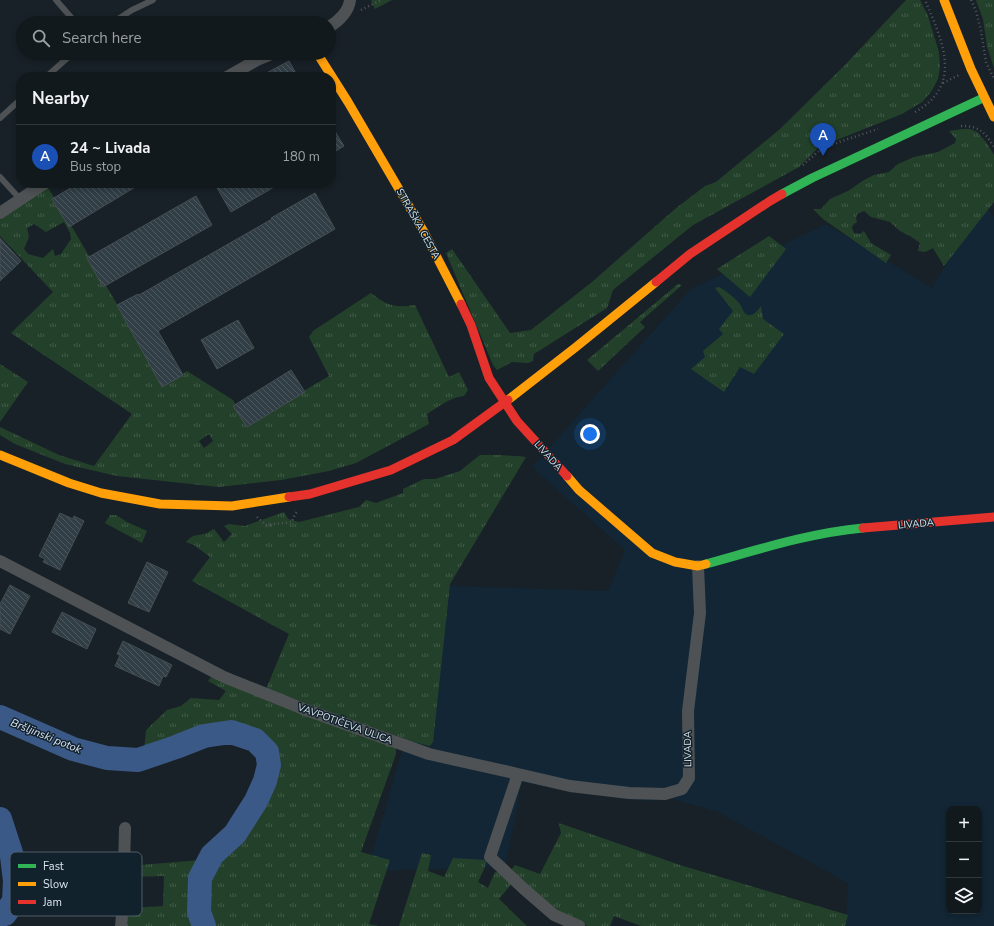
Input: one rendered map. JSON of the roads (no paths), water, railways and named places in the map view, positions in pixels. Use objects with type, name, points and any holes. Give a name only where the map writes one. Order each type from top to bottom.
[{"type":"street","points":[[336,22],[349,8],[350,0]]},
{"type":"street","points":[[944,0],[971,69],[994,117]]},
{"type":"street","points":[[236,72],[257,60]]},
{"type":"street","name":"STRAŠKA CESTA","points":[[321,60],[328,72]]},
{"type":"street","name":"STRAŠKA CESTA","points":[[336,84],[424,232],[471,325],[489,378],[504,401]]},
{"type":"street","points":[[0,455],[69,483],[101,493],[160,504],[232,506],[310,494],[391,470],[453,440],[479,422],[504,401],[576,347],[690,254],[770,201],[812,178],[984,98]]},
{"type":"street","points":[[0,213],[37,188]]},
{"type":"street","name":"LIVADA","points":[[504,401],[517,421],[579,490],[652,553],[675,562],[698,566],[794,540],[841,530],[994,517]]},
{"type":"street","name":"VAVPOTIČEVA ULICA","points":[[0,561],[224,677],[301,708],[429,754],[518,774]]},
{"type":"street","name":"LIVADA","points":[[518,774],[570,786],[628,793],[665,794],[682,789],[689,778],[688,711],[700,613],[698,566]]},
{"type":"street","points":[[518,774],[490,857],[554,915],[579,926]]},
{"type":"street","points":[[124,852],[125,828]]},
{"type":"street","points":[[122,916],[122,926]]},
{"type":"lane","points":[[56,0],[70,16]]},
{"type":"lane","points":[[123,16],[153,0]]},
{"type":"lane","points":[[52,72],[65,60]]},
{"type":"lane","points":[[0,118],[16,104]]},
{"type":"lane","points":[[0,177],[20,199]]},
{"type":"waterway","name":"Bršljinski potok","points":[[0,717],[73,749],[107,758],[138,760],[204,736],[231,732],[255,740],[267,752],[269,765],[265,781],[256,801],[235,834],[212,855],[200,878],[199,912],[204,926]]},
{"type":"waterway","name":"Bršljinski potok","points":[[0,819],[11,852]]},
{"type":"waterway","name":"Bršljinski potok","points":[[0,915],[5,914],[10,907]]},
{"type":"place","name":"24 ~ Livada","points":[[823,156]]}]
